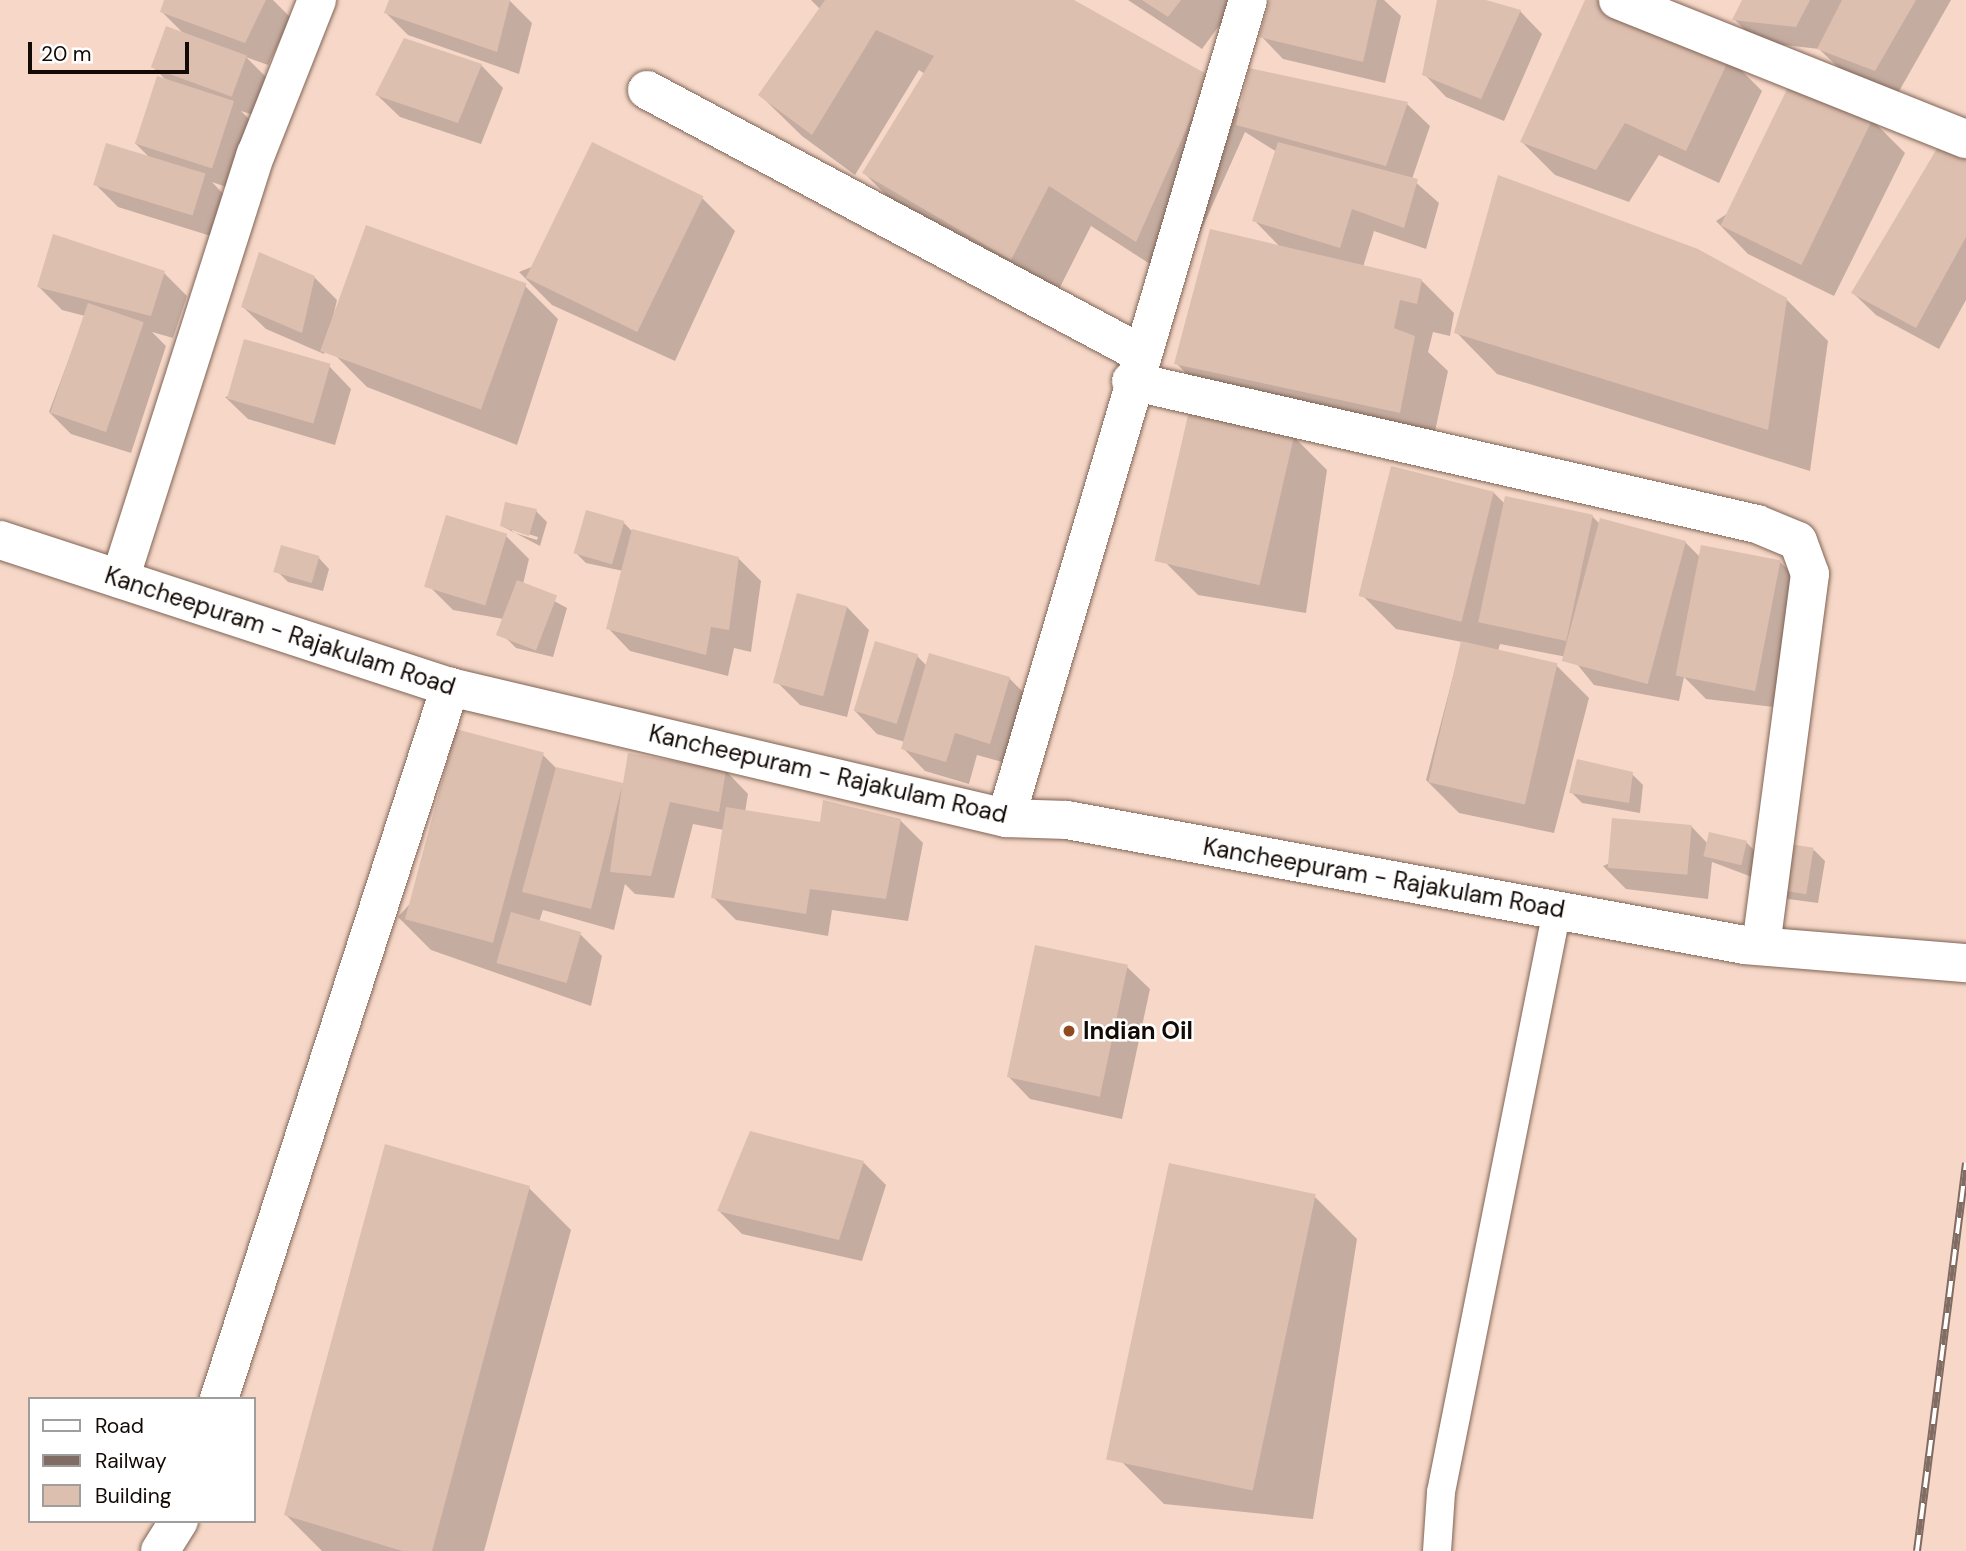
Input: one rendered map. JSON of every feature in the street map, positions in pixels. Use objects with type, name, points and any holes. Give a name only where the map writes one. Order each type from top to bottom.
[{"type":"street","points":[[120,579],[256,154],[317,0]]},
{"type":"street","points":[[1006,818],[1136,367],[1248,0]]},
{"type":"street","points":[[1618,0],[1966,139]]},
{"type":"street","points":[[647,90],[1136,367],[1757,524],[1798,541],[1810,574],[1761,946]]},
{"type":"street","name":"Kancheepuram - Rajakulam Road","points":[[0,540],[450,687],[1006,818],[1067,820],[1761,946],[1966,962]]},
{"type":"street","points":[[220,1397],[450,687]]},
{"type":"street","points":[[160,1551],[178,1523]]},
{"type":"lane","points":[[1437,1551],[1441,1492],[1557,910]]},
{"type":"building","points":[[164,0],[266,0],[245,43],[160,12]]},
{"type":"building","points":[[389,0],[510,0],[497,52],[384,13]]},
{"type":"building","points":[[825,0],[1074,0],[1210,76],[1136,242],[1049,186],[1011,260],[862,173],[934,56],[876,30],[812,135],[758,95]]},
{"type":"building","points":[[1142,0],[1181,0],[1168,17]]},
{"type":"building","points":[[1270,0],[1377,0],[1363,62],[1259,37]]},
{"type":"building","points":[[1437,0],[1486,0],[1521,10],[1481,99],[1422,75]]},
{"type":"building","points":[[1585,0],[1598,0],[1730,57],[1686,151],[1625,123],[1596,170],[1520,142]]},
{"type":"building","points":[[1742,0],[1810,0],[1796,27],[1732,20]]},
{"type":"building","points":[[1842,0],[1916,0],[1875,71],[1817,49]]},
{"type":"building","points":[[166,26],[247,55],[232,97],[151,67]]},
{"type":"building","points":[[404,38],[482,64],[458,123],[375,95]]},
{"type":"building","points":[[1249,68],[1408,102],[1386,166],[1236,125]]},
{"type":"building","points":[[157,76],[234,101],[212,169],[135,144]]},
{"type":"building","points":[[1792,79],[1873,118],[1801,265],[1721,226]]},
{"type":"building","points":[[1942,140],[1966,154],[1966,237],[1916,328],[1851,293]]},
{"type":"building","points":[[592,142],[703,196],[637,332],[526,278]]},
{"type":"building","points":[[1278,142],[1418,179],[1404,228],[1352,209],[1340,248],[1252,221]]},
{"type":"building","points":[[106,143],[205,173],[193,215],[93,185]]},
{"type":"building","points":[[1498,175],[1698,249],[1787,298],[1768,430],[1454,333]]},
{"type":"building","points":[[366,225],[527,283],[481,409],[320,351]]},
{"type":"building","points":[[1210,229],[1422,279],[1417,304],[1400,300],[1394,328],[1415,336],[1400,413],[1174,364]]},
{"type":"building","points":[[53,234],[165,271],[151,316],[37,287]]},
{"type":"building","points":[[259,252],[315,276],[302,333],[241,307]]},
{"type":"building","points":[[88,303],[144,322],[106,432],[50,413]]},
{"type":"building","points":[[244,339],[331,364],[313,423],[227,399]]},
{"type":"building","points":[[1189,411],[1294,435],[1260,585],[1154,561]]},
{"type":"building","points":[[1391,466],[1494,492],[1461,622],[1359,596]]},
{"type":"building","points":[[1505,496],[1593,515],[1566,641],[1478,622]]},
{"type":"building","points":[[505,502],[537,509],[529,536],[500,526]]},
{"type":"building","points":[[586,510],[624,521],[612,564],[574,553]]},
{"type":"building","points":[[446,515],[507,534],[485,605],[424,587]]},
{"type":"building","points":[[1600,518],[1686,541],[1648,684],[1562,661]]},
{"type":"building","points":[[632,529],[739,557],[729,630],[711,627],[706,655],[606,629]]},
{"type":"building","points":[[281,545],[319,556],[312,583],[273,572]]},
{"type":"building","points":[[1701,545],[1781,560],[1755,691],[1676,676]]},
{"type":"building","points":[[517,580],[557,595],[536,650],[496,635]]},
{"type":"building","points":[[797,593],[847,606],[823,696],[773,683]]},
{"type":"building","points":[[875,641],[918,654],[897,724],[854,711]]},
{"type":"building","points":[[1461,641],[1557,663],[1525,805],[1428,782]]},
{"type":"building","points":[[929,653],[1010,677],[990,744],[955,733],[946,762],[901,749]]},
{"type":"building","points":[[456,729],[544,753],[493,943],[405,919]]},
{"type":"building","points":[[628,753],[726,770],[719,812],[670,802],[651,876],[610,872],[622,786],[591,909],[522,892],[556,767],[623,783]]},
{"type":"building","points":[[1577,759],[1633,772],[1629,803],[1569,793]]},
{"type":"building","points":[[823,800],[901,819],[886,899],[810,889],[806,914],[711,898],[726,807],[820,822]]},
{"type":"building","points":[[1612,818],[1692,825],[1687,875],[1608,868]]},
{"type":"building","points":[[1709,832],[1747,841],[1741,865],[1703,856]]},
{"type":"building","points":[[1783,843],[1814,848],[1806,894],[1776,889]]},
{"type":"building","points":[[511,912],[581,932],[567,983],[496,963]]},
{"type":"building","points":[[1035,945],[1128,965],[1100,1097],[1007,1077]]},
{"type":"building","points":[[750,1131],[864,1161],[839,1240],[717,1211]]},
{"type":"building","points":[[385,1144],[530,1186],[432,1551],[402,1551],[284,1515]]},
{"type":"building","points":[[1169,1163],[1316,1194],[1253,1491],[1106,1459]]},
{"type":"railway","points":[[1917,1551],[1966,1163]]},
{"type":"place","name":"Indian Oil","points":[[1069,1031]]}]
